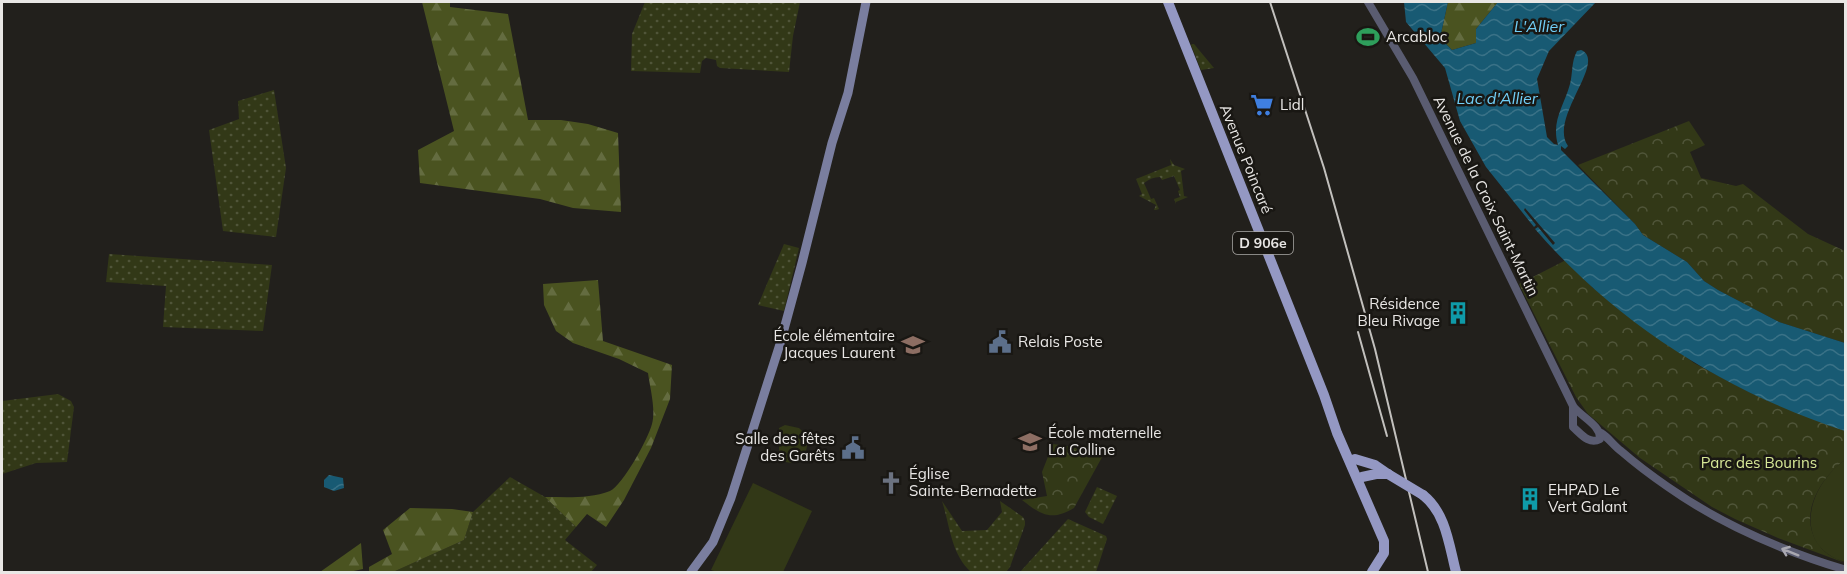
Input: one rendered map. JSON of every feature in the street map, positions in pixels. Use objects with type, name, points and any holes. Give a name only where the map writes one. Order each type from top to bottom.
[{"type":"main road","points":[[691,573],[713,542],[731,498],[780,344],[848,93],[866,2]]},
{"type":"main road","name":"Avenue Poincaré","points":[[1167,2],[1352,463]]},
{"type":"main road","points":[[780,344],[790,321],[810,258],[836,144],[838,124]]},
{"type":"main road","points":[[1352,463],[1375,465],[1430,501],[1440,514],[1456,573]]},
{"type":"main road","points":[[1352,463],[1362,477],[1375,518]]},
{"type":"main road","points":[[1352,463],[1385,545],[1384,553],[1372,573]]},
{"type":"main road","points":[[1362,477],[1388,474]]},
{"type":"main road","points":[[1364,573],[1380,560]]},
{"type":"street","name":"Avenue de la Croix Saint-Martin","points":[[1368,2],[1416,84],[1576,416]]},
{"type":"street","points":[[1600,433],[1600,439],[1597,441],[1587,439],[1573,427],[1576,416],[1585,417],[1600,433],[1611,439],[1617,448],[1702,510],[1755,537],[1808,559],[1845,570]]},
{"type":"green space","points":[[422,2],[450,2],[450,7],[508,14],[528,120],[561,120],[588,124],[618,133],[621,212],[573,208],[540,199],[420,183],[418,150],[454,131]]},
{"type":"green space","points":[[645,2],[800,2],[789,72],[720,68],[716,60],[706,58],[702,61],[700,73],[631,71],[632,34]]},
{"type":"green space","points":[[1448,2],[1498,2],[1476,29],[1476,43],[1452,50],[1440,38]]},
{"type":"green space","points":[[1192,44],[1194,44],[1214,68],[1201,70]]},
{"type":"green space","points":[[274,90],[286,168],[276,237],[223,231],[209,130],[239,119],[238,101]]},
{"type":"green space","points":[[1689,121],[1705,145],[1690,152],[1701,178],[1736,186],[1743,184],[1808,234],[1845,251],[1845,343],[1779,322],[1704,281],[1687,262],[1643,235],[1578,165]]},
{"type":"green space","points":[[1170,159],[1174,165],[1185,169],[1181,171],[1184,196],[1188,197],[1176,204],[1174,199],[1180,197],[1178,191],[1180,190],[1174,176],[1162,180],[1160,177],[1152,178],[1144,183],[1151,199],[1154,198],[1159,209],[1154,210],[1156,205],[1139,196],[1142,194],[1136,179],[1171,165]]},
{"type":"green space","points":[[784,244],[799,248],[784,311],[758,305]]},
{"type":"green space","points":[[109,254],[272,265],[263,331],[163,327],[166,286],[106,282]]},
{"type":"green space","name":"Parc des Bourins","points":[[1566,260],[1593,288],[1694,363],[1751,393],[1845,431],[1845,460],[1820,487],[1814,498],[1810,522],[1813,534],[1821,548],[1845,563],[1778,538],[1712,507],[1640,458],[1588,414],[1576,397],[1519,284]]},
{"type":"green space","points":[[598,280],[603,341],[672,365],[670,399],[651,448],[624,500],[606,527],[587,514],[576,527],[545,497],[586,496],[610,491],[634,461],[650,431],[653,418],[648,373],[619,359],[573,343],[556,331],[544,305],[543,284]]},
{"type":"green space","points":[[58,394],[71,401],[74,407],[67,462],[36,463],[2,474],[2,401]]},
{"type":"green space","points":[[785,425],[799,428],[807,443],[802,457],[792,463],[779,461],[779,428]]},
{"type":"green space","points":[[1053,444],[1080,448],[1082,445],[1096,445],[1106,450],[1074,508],[1059,515],[1046,515],[1022,500],[1047,496],[1042,472]]},
{"type":"green space","points":[[1845,460],[1845,562],[1828,554],[1817,543],[1812,529],[1811,514],[1822,484]]},
{"type":"green space","points":[[510,477],[545,497],[576,527],[565,540],[597,565],[591,572],[393,572],[464,540],[473,512]]},
{"type":"green space","points":[[753,483],[812,511],[783,572],[717,572],[711,570]]},
{"type":"green space","points":[[1097,487],[1117,496],[1103,524],[1089,517],[1085,512]]},
{"type":"green space","points":[[942,501],[962,531],[987,530],[1002,512],[1000,501],[1023,517],[1025,525],[1010,567],[1006,572],[971,572],[964,565],[955,548]]},
{"type":"green space","points":[[410,508],[473,512],[464,540],[393,572],[369,572],[369,567],[392,554],[383,530]]},
{"type":"green space","points":[[1068,519],[1106,536],[1096,572],[1020,572]]},
{"type":"green space","points":[[361,543],[363,569],[349,572],[320,572]]},
{"type":"water","name":"Lac d'Allier","points":[[1404,2],[1448,2],[1440,38],[1452,50],[1476,43],[1476,29],[1498,2],[1596,2],[1549,51],[1537,79],[1547,137],[1558,145],[1557,121],[1570,84],[1575,55],[1581,50],[1587,56],[1588,66],[1565,121],[1564,134],[1568,146],[1565,149],[1561,146],[1561,150],[1635,224],[1643,235],[1687,262],[1704,281],[1779,322],[1845,343],[1845,431],[1758,396],[1676,351],[1601,295],[1567,263],[1535,229],[1538,227],[1553,245],[1555,243],[1525,208],[1524,210],[1536,225],[1534,227],[1486,167],[1460,121],[1445,68],[1406,22]]},
{"type":"water","points":[[329,475],[343,478],[344,488],[334,491],[324,487],[324,480]]},
{"type":"railway","points":[[1270,2],[1324,168],[1375,349],[1428,572]]},
{"type":"railway","points":[[1358,332],[1387,436]]},
{"type":"place","name":"Arcabloc","points":[[1368,37]]},
{"type":"place","name":"Lidl","points":[[1262,105]]},
{"type":"place","name":"Résidence Bleu Rivage","points":[[1458,313]]},
{"type":"place","name":"Relais Poste","points":[[1000,342]]},
{"type":"place","name":"École élémentaire Jacques Laurent","points":[[913,345]]},
{"type":"place","name":"École maternelle La Colline","points":[[1030,442]]},
{"type":"place","name":"Salle des fêtes des Garêts","points":[[853,448]]},
{"type":"place","name":"Église Sainte-Bernadette","points":[[891,483]]},
{"type":"place","name":"EHPAD Le Vert Galant","points":[[1530,499]]},
{"type":"water label","name":"L'Allier","points":[[1539,26]]}]
